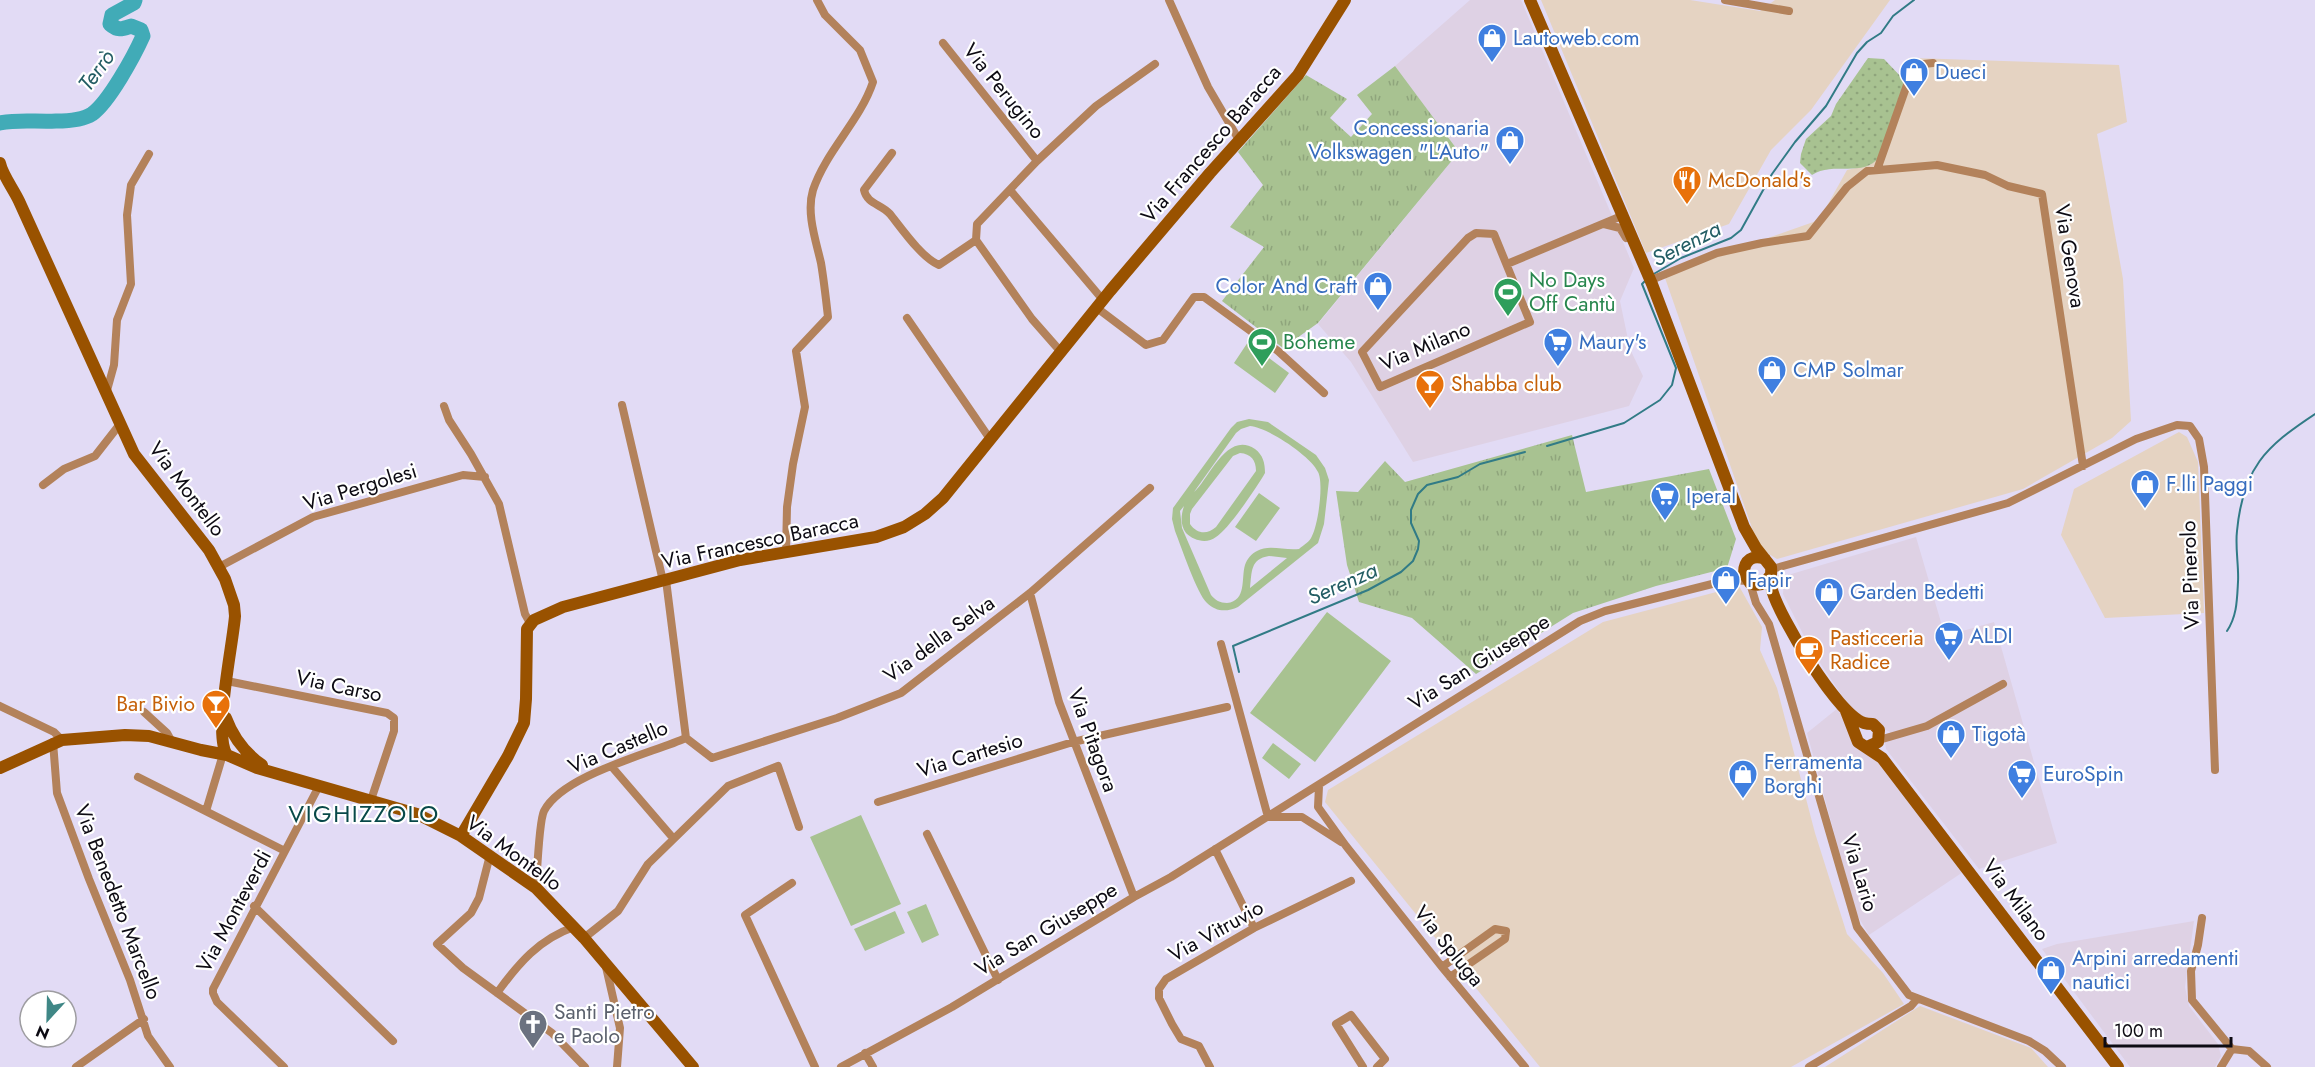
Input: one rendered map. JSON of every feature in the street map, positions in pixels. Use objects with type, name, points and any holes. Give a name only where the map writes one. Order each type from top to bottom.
[{"type":"street","points":[[786,553],[787,507],[805,407],[796,351],[828,317],[812,220],[813,192],[826,164],[867,100],[873,82],[860,50],[825,15],[817,0]]},
{"type":"street","points":[[1169,0],[1208,87],[1239,140]]},
{"type":"street","name":"Via Francesco Baracca","points":[[530,623],[547,613],[563,608],[740,560],[876,537],[904,527],[925,514],[943,498],[1100,304],[1239,140],[1298,75],[1345,0]]},
{"type":"street","points":[[1530,0],[1652,282],[1744,527],[1751,541],[1771,568],[1770,583],[1784,621],[1802,651],[1844,707],[1861,744],[1927,726],[2003,684]]},
{"type":"street","points":[[1725,0],[1789,11]]},
{"type":"street","name":"Via Perugino","points":[[943,43],[1037,161]]},
{"type":"street","points":[[1878,170],[1914,65],[1933,63]]},
{"type":"street","points":[[1060,352],[1032,319],[976,240],[977,224],[1037,161],[1096,106],[1155,64]]},
{"type":"street","points":[[892,153],[864,190],[865,196],[882,207],[934,263],[939,265],[976,240]]},
{"type":"street","points":[[106,394],[114,364],[117,320],[131,284],[127,215],[131,185],[149,154]]},
{"type":"street","name":"Via Genova","points":[[1652,282],[1717,254],[1762,243],[1808,236],[1847,187],[1867,171],[1937,165],[1985,176],[2008,186],[2042,194],[2083,466]]},
{"type":"street","name":"Via Montello","points":[[0,169],[20,201],[137,459],[209,550],[230,593],[235,616],[226,681],[224,753],[249,765],[417,814],[461,836],[490,855],[536,888],[574,927],[693,1067]]},
{"type":"street","name":"Via Montello","points":[[0,183],[20,201]]},
{"type":"street","points":[[1010,190],[1100,304],[1146,345],[1163,340],[1194,297],[1204,297],[1278,351],[1324,393]]},
{"type":"street","points":[[1507,264],[1624,215]]},
{"type":"street","points":[[1600,224],[1620,228],[1634,256],[1645,266]]},
{"type":"street","name":"Via Milano","points":[[1476,232],[1494,234],[1507,264],[1530,322],[1380,387],[1362,352],[1468,238],[1476,232]]},
{"type":"street","points":[[907,318],[990,439]]},
{"type":"street","points":[[622,405],[664,580],[686,738]]},
{"type":"street","points":[[444,406],[448,420],[485,477],[499,504],[525,614],[530,623],[526,635],[524,723],[461,836]]},
{"type":"street","points":[[43,485],[64,469],[95,456],[120,424]]},
{"type":"street","name":"Via Pinerolo","points":[[2083,466],[2149,435],[2177,425],[2190,426],[2199,439],[2203,451],[2215,770]]},
{"type":"street","points":[[1771,568],[2008,503],[2083,466]]},
{"type":"street","name":"Via Pergolesi","points":[[219,567],[314,517],[463,475],[485,477]]},
{"type":"street","name":"Via della Selva","points":[[686,738],[712,759],[837,718],[901,693],[1030,593],[1150,488]]},
{"type":"street","points":[[1744,527],[1747,563],[1744,573],[1753,584],[1775,600]]},
{"type":"street","points":[[1747,563],[1757,557],[1771,568]]},
{"type":"street","name":"Via San Giuseppe","points":[[1728,580],[1747,563]]},
{"type":"street","points":[[1753,584],[1767,581],[1771,568]]},
{"type":"street","name":"Via San Giuseppe","points":[[841,1067],[998,980],[1171,877],[1580,621],[1605,611],[1728,580],[1753,584]]},
{"type":"street","name":"Via Lario","points":[[1753,584],[1756,603],[1769,624],[1854,921],[1905,990],[1917,999],[2029,1041],[2045,1051],[2062,1067]]},
{"type":"street","name":"Via Pitagora","points":[[1030,593],[1053,681],[1073,742],[1134,897]]},
{"type":"street","points":[[1221,644],[1268,817],[1302,817],[1298,797]]},
{"type":"street","name":"Via Carso","points":[[226,681],[387,713],[394,718],[394,731],[371,801]]},
{"type":"street","points":[[0,706],[54,732],[58,741]]},
{"type":"street","name":"Via Cartesio","points":[[878,802],[1073,742],[1227,707]]},
{"type":"street","points":[[1844,707],[1865,724]]},
{"type":"street","name":"Via Montello","points":[[224,711],[239,743],[253,759],[273,771]]},
{"type":"street","points":[[144,712],[167,733],[172,742]]},
{"type":"street","points":[[1856,735],[1859,728],[1865,724],[1873,724],[1878,739]]},
{"type":"street","points":[[0,768],[58,741],[125,735],[149,736],[224,753],[239,754],[239,743]]},
{"type":"street","name":"Via Castello","points":[[536,888],[544,812],[560,793],[599,770],[686,738]]},
{"type":"street","name":"Via Milano","points":[[1878,739],[1882,758],[2114,1066]]},
{"type":"street","name":"Via Benedetto Marcello","points":[[58,741],[57,793],[144,1019],[148,1036],[170,1067]]},
{"type":"street","points":[[206,811],[224,753]]},
{"type":"street","points":[[584,938],[618,911],[648,864],[728,786],[778,766],[799,827]]},
{"type":"street","points":[[612,767],[673,838]]},
{"type":"street","points":[[138,777],[285,851]]},
{"type":"street","name":"Via Monteverdi","points":[[284,1067],[217,1002],[213,993],[216,982],[254,906],[319,786]]},
{"type":"street","name":"Via Spluga","points":[[1319,786],[1318,807],[1346,846],[1525,1067]]},
{"type":"street","name":"Via Spluga","points":[[1302,817],[1346,846]]},
{"type":"street","points":[[927,834],[998,980]]},
{"type":"street","points":[[1215,849],[1254,928]]},
{"type":"street","points":[[490,855],[479,898],[471,913],[437,944],[464,968],[552,1033],[585,1067]]},
{"type":"street","name":"Via Vitruvio","points":[[1210,1067],[1199,1046],[1181,1039],[1159,998],[1159,989],[1166,979],[1254,928],[1351,881]]},
{"type":"street","points":[[792,883],[745,915],[815,1067]]},
{"type":"street","points":[[254,906],[393,1041]]},
{"type":"street","points":[[2202,918],[2191,971],[2192,1000],[2232,1049],[2249,1051],[2267,1067]]},
{"type":"street","points":[[497,993],[530,952],[561,932],[574,927]]},
{"type":"street","points":[[1442,967],[1496,929],[1506,931],[1505,939],[1450,977]]},
{"type":"street","points":[[604,963],[620,1028],[617,1067]]},
{"type":"street","points":[[1809,1067],[1911,1006],[1917,999]]},
{"type":"street","points":[[1363,1067],[1336,1024],[1351,1015],[1385,1059],[1377,1067]]},
{"type":"street","points":[[76,1067],[144,1019]]},
{"type":"street","points":[[2221,1067],[2232,1049]]},
{"type":"street","points":[[865,1053],[873,1067]]},
{"type":"shaded area","points":[[1470,0],[1521,0],[1634,268],[1620,301],[1630,349],[1643,376],[1629,406],[1413,462],[1351,362],[1318,324],[1459,152],[1395,66]]},
{"type":"shaded area","points":[[1541,0],[1690,0],[1760,11],[1775,0],[1890,0],[1811,110],[1771,150],[1729,224],[1646,253]]},
{"type":"shaded area","points":[[1913,58],[2119,65],[2127,122],[2097,134],[2123,279],[2131,421],[2112,438],[2023,489],[1777,559],[1759,548],[1664,275],[1819,220],[1847,170],[1870,165],[1879,157]]},
{"type":"shaded area","points":[[2179,432],[2187,437],[2198,462],[2204,613],[2105,618],[2061,535],[2074,489]]},
{"type":"shaded area","points":[[1916,537],[1945,636],[1994,622],[2057,843],[1979,869],[1886,749],[1885,742],[1890,740],[1890,732],[1863,719],[1851,709],[1810,648],[1783,594],[1784,582],[1788,575]]},
{"type":"shaded area","points":[[1739,586],[1762,627],[1760,650],[1777,688],[1815,833],[1847,934],[1883,973],[1904,1004],[1791,1067],[1540,1067],[1325,802],[1328,790],[1603,622]]},
{"type":"shaded area","points":[[1838,708],[1851,733],[1854,745],[1878,763],[1963,872],[1869,935],[1856,913],[1807,733]]},
{"type":"shaded area","points":[[2194,921],[2185,987],[2189,1006],[2218,1044],[2221,1056],[2215,1067],[2130,1067],[2042,949],[2057,944]]},
{"type":"shaded area","points":[[1920,1006],[2031,1048],[2048,1067],[1825,1067]]},
{"type":"green space","points":[[1868,58],[1884,59],[1905,81],[1879,157],[1865,167],[1829,169],[1812,175],[1800,163],[1806,139],[1831,116],[1836,104]]},
{"type":"green space","points":[[1395,66],[1459,152],[1318,323],[1283,348],[1222,301],[1264,247],[1230,227],[1263,185],[1238,152],[1306,75],[1347,99],[1330,118],[1351,137],[1372,114],[1357,95]]},
{"type":"green space","name":"Boheme","points":[[1248,342],[1289,373],[1275,393],[1234,363]]},
{"type":"green space","points":[[1249,419],[1268,422],[1316,455],[1325,468],[1329,480],[1324,524],[1318,543],[1238,607],[1222,610],[1214,608],[1203,598],[1189,569],[1172,519],[1173,508],[1237,422]],"holes":[[[1250,426],[1267,431],[1288,443],[1307,458],[1314,465],[1320,477],[1320,504],[1314,531],[1308,542],[1299,549],[1267,548],[1253,553],[1245,565],[1242,588],[1238,598],[1224,603],[1211,595],[1182,528],[1180,511],[1184,506],[1182,520],[1186,533],[1197,540],[1205,541],[1221,533],[1242,508],[1265,473],[1260,454],[1245,445],[1236,446],[1227,451],[1194,492],[1241,429]],[[1240,453],[1252,458],[1256,471],[1213,530],[1206,532],[1196,530],[1190,524],[1192,509],[1233,456]],[[1269,556],[1287,558],[1250,588],[1253,567],[1258,560]]]},
{"type":"green space","points":[[1572,435],[1586,492],[1709,469],[1736,539],[1727,568],[1656,586],[1573,613],[1476,674],[1412,618],[1359,602],[1347,565],[1336,491],[1358,492],[1385,461],[1405,482]]},
{"type":"green space","points":[[1259,493],[1280,508],[1256,541],[1235,527]]},
{"type":"green space","points":[[1327,612],[1391,661],[1315,762],[1250,713]]},
{"type":"green space","points":[[1273,743],[1301,764],[1289,779],[1262,758]]},
{"type":"green space","points":[[861,815],[901,904],[851,926],[810,837]]},
{"type":"green space","points":[[926,904],[939,935],[922,943],[907,912]]},
{"type":"green space","points":[[895,911],[905,933],[865,951],[854,929]]},
{"type":"waterway","name":"Terrò","points":[[0,123],[75,120],[88,116],[99,108],[120,78],[143,36],[141,30],[131,26],[120,29],[110,24],[112,15],[134,3],[135,0]]},
{"type":"waterway","name":"Serenza","points":[[1652,275],[1681,258],[1731,238],[1741,230],[1772,174],[1795,142],[1826,106],[1857,53],[1867,42],[1881,33],[1893,16],[1914,0]]},
{"type":"waterway","name":"Serenza","points":[[1547,446],[1624,423],[1660,400],[1672,385],[1676,368],[1642,284],[1645,281]]},
{"type":"waterway","points":[[2227,631],[2233,620],[2237,601],[2237,537],[2240,509],[2251,475],[2270,449],[2315,414]]},
{"type":"waterway","name":"Serenza","points":[[1239,672],[1233,646],[1368,590],[1401,572],[1413,561],[1419,541],[1411,523],[1411,510],[1418,494],[1427,485],[1458,477],[1480,464],[1525,452]]},
{"type":"place","name":"Lautoweb.com","points":[[1492,64]]},
{"type":"place","name":"Dueci","points":[[1914,98]]},
{"type":"place","name":"Concessionaria Volkswagen \"L'Auto\"","points":[[1510,166]]},
{"type":"place","name":"McDonald's","points":[[1687,206]]},
{"type":"place","name":"Color And Craft","points":[[1378,312]]},
{"type":"place","name":"No Days Off Cantù","points":[[1508,318]]},
{"type":"place","name":"Boheme","points":[[1262,368]]},
{"type":"place","name":"Maury's","points":[[1558,368]]},
{"type":"place","name":"CMP Solmar","points":[[1772,396]]},
{"type":"place","name":"Shabba club","points":[[1430,410]]},
{"type":"place","name":"F.lli Paggi","points":[[2145,510]]},
{"type":"place","name":"Iperal","points":[[1665,522]]},
{"type":"place","name":"Fapir","points":[[1726,606]]},
{"type":"place","name":"Garden Bedetti","points":[[1829,618]]},
{"type":"place","name":"ALDI","points":[[1949,662]]},
{"type":"place","name":"Pasticceria Radice","points":[[1809,676]]},
{"type":"place","name":"Bar Bivio","points":[[216,730]]},
{"type":"place","name":"Tigotà","points":[[1951,760]]},
{"type":"place","name":"Ferramenta Borghi","points":[[1743,800]]},
{"type":"place","name":"EuroSpin","points":[[2022,800]]},
{"type":"place","name":"Arpini arredamenti nautici","points":[[2051,996]]},
{"type":"place","name":"Santi Pietro e Paolo","points":[[533,1050]]},
{"type":"district","name":"VIGHIZZOLO","points":[[364,814]]}]
